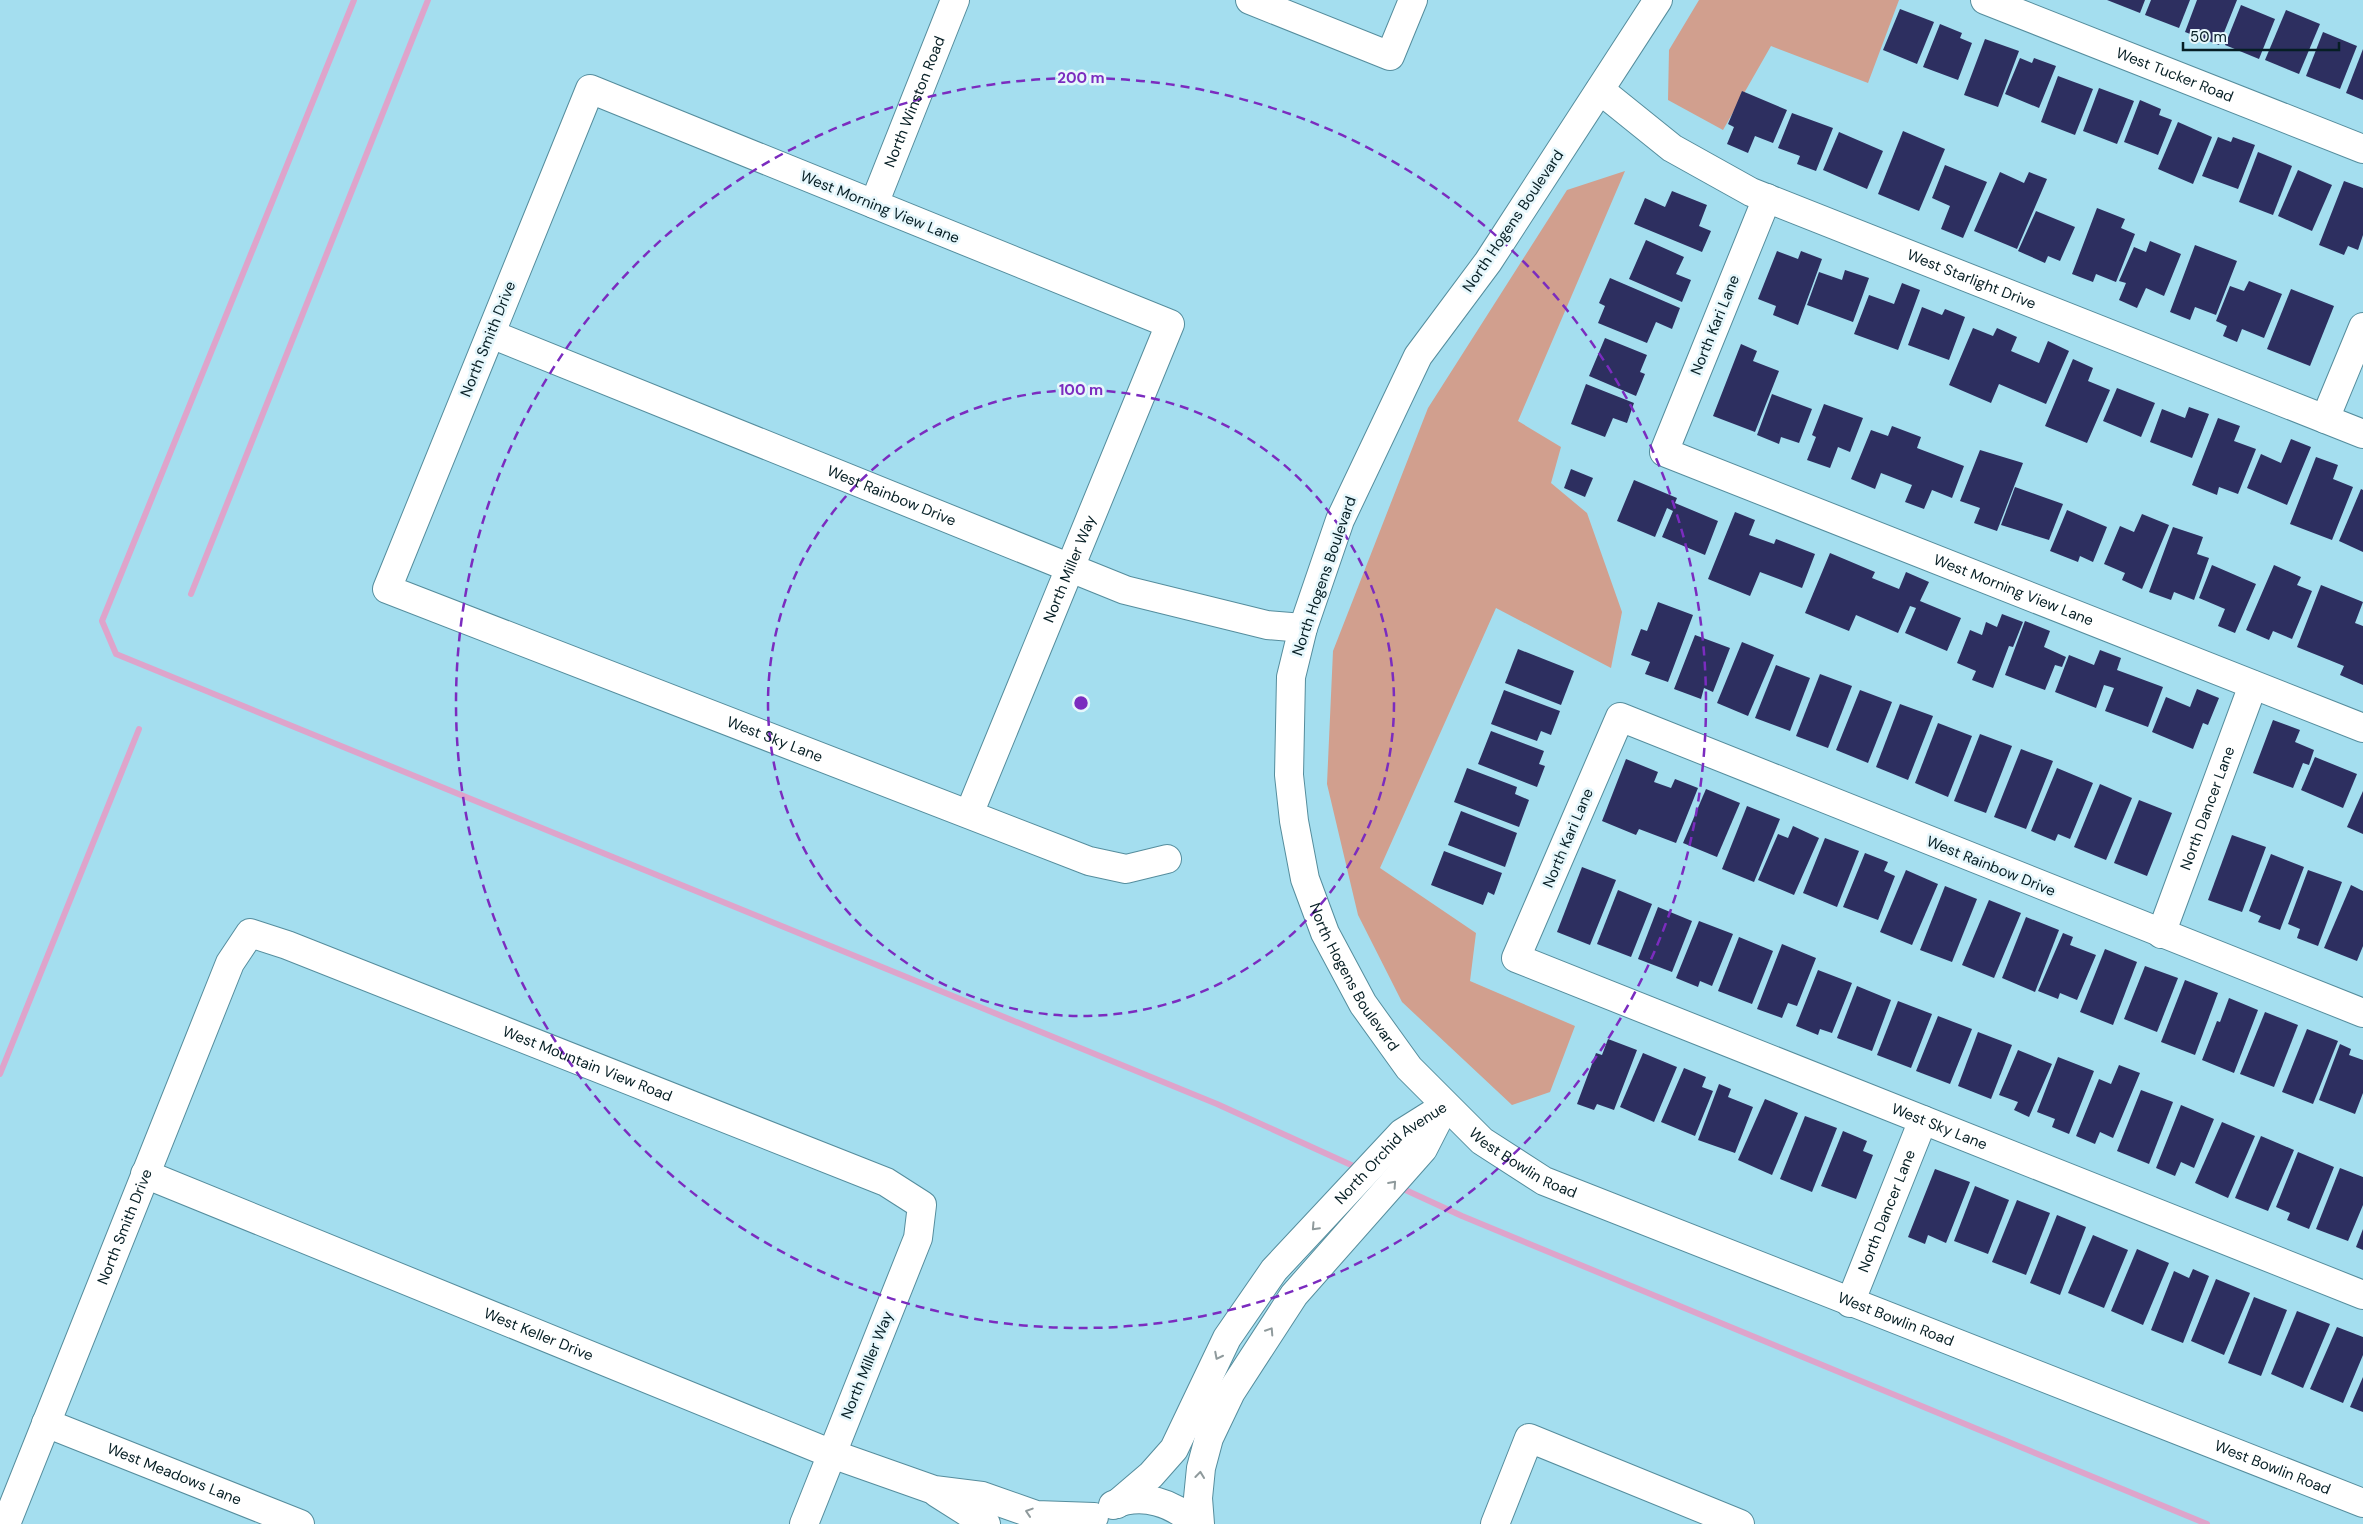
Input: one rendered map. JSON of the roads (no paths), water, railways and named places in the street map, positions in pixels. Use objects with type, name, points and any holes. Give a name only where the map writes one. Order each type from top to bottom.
[{"type":"street","name":"North Winston Road","points":[[874,204],[955,0]]},
{"type":"street","points":[[1250,0],[1390,56],[1413,0]]},
{"type":"street","name":"North Hogens Boulevard","points":[[1445,1106],[1409,1068],[1363,1004],[1325,933],[1306,879],[1294,821],[1289,774],[1290,677],[1303,628],[1340,520],[1418,356],[1488,262],[1658,0]]},
{"type":"street","name":"West Tucker Road","points":[[1985,0],[2363,149]]},
{"type":"street","name":"West Morning View Lane","points":[[590,89],[1170,324]]},
{"type":"street","name":"North Smith Drive","points":[[387,590],[590,89]]},
{"type":"street","name":"West Starlight Drive","points":[[1600,90],[1672,148],[1751,192],[2363,434]]},
{"type":"street","name":"North Kari Lane","points":[[1664,452],[1767,198]]},
{"type":"street","name":"North Miller Way","points":[[969,814],[1170,324]]},
{"type":"street","points":[[2325,419],[2363,327]]},
{"type":"street","name":"West Rainbow Drive","points":[[491,334],[1126,590],[1267,625],[1303,628]]},
{"type":"street","name":"West Morning View Lane","points":[[1664,452],[2363,728]]},
{"type":"street","name":"West Sky Lane","points":[[387,590],[1089,860],[1126,868],[1167,859]]},
{"type":"street","name":"North Dancer Lane","points":[[2161,934],[2253,685]]},
{"type":"street","name":"West Rainbow Drive","points":[[1620,718],[2363,1013]]},
{"type":"street","name":"North Kari Lane","points":[[1516,958],[1620,718]]},
{"type":"street","name":"North Smith Drive","points":[[6,1524],[230,963],[250,933]]},
{"type":"street","name":"West Mountain View Road","points":[[250,933],[287,945],[886,1182],[922,1205]]},
{"type":"street","name":"West Sky Lane","points":[[1516,958],[2363,1294]]},
{"type":"street","name":"North Orchid Avenue","points":[[1100,1515],[1151,1475],[1174,1449],[1227,1338],[1274,1270],[1402,1133],[1445,1106]]},
{"type":"street","name":"North Orchid Avenue","points":[[1200,1524],[1198,1498],[1201,1468],[1209,1438],[1231,1392],[1294,1295],[1423,1150],[1445,1106]]},
{"type":"street","name":"West Bowlin Road","points":[[1445,1106],[1482,1141],[1544,1182],[2363,1503]]},
{"type":"street","name":"North Dancer Lane","points":[[1850,1302],[1922,1120]]},
{"type":"street","name":"West Keller Drive","points":[[145,1174],[832,1454],[934,1490],[982,1496],[1036,1515],[1100,1515],[1140,1500],[1163,1502],[1184,1513],[1195,1524]]},
{"type":"street","name":"North Miller Way","points":[[804,1524],[918,1238],[922,1205]]},
{"type":"street","name":"West Meadows Lane","points":[[46,1423],[300,1524]]},
{"type":"street","points":[[1495,1524],[1529,1438],[1740,1524]]},
{"type":"street","name":"West Keller Drive","points":[[934,1490],[986,1524]]},
{"type":"waterway","points":[[354,0],[102,621],[116,654],[1217,1104],[1360,1169]]},
{"type":"waterway","points":[[191,594],[428,0]]},
{"type":"waterway","points":[[0,1074],[139,729]]},
{"type":"waterway","points":[[1399,1187],[1462,1216],[2207,1524]]}]
